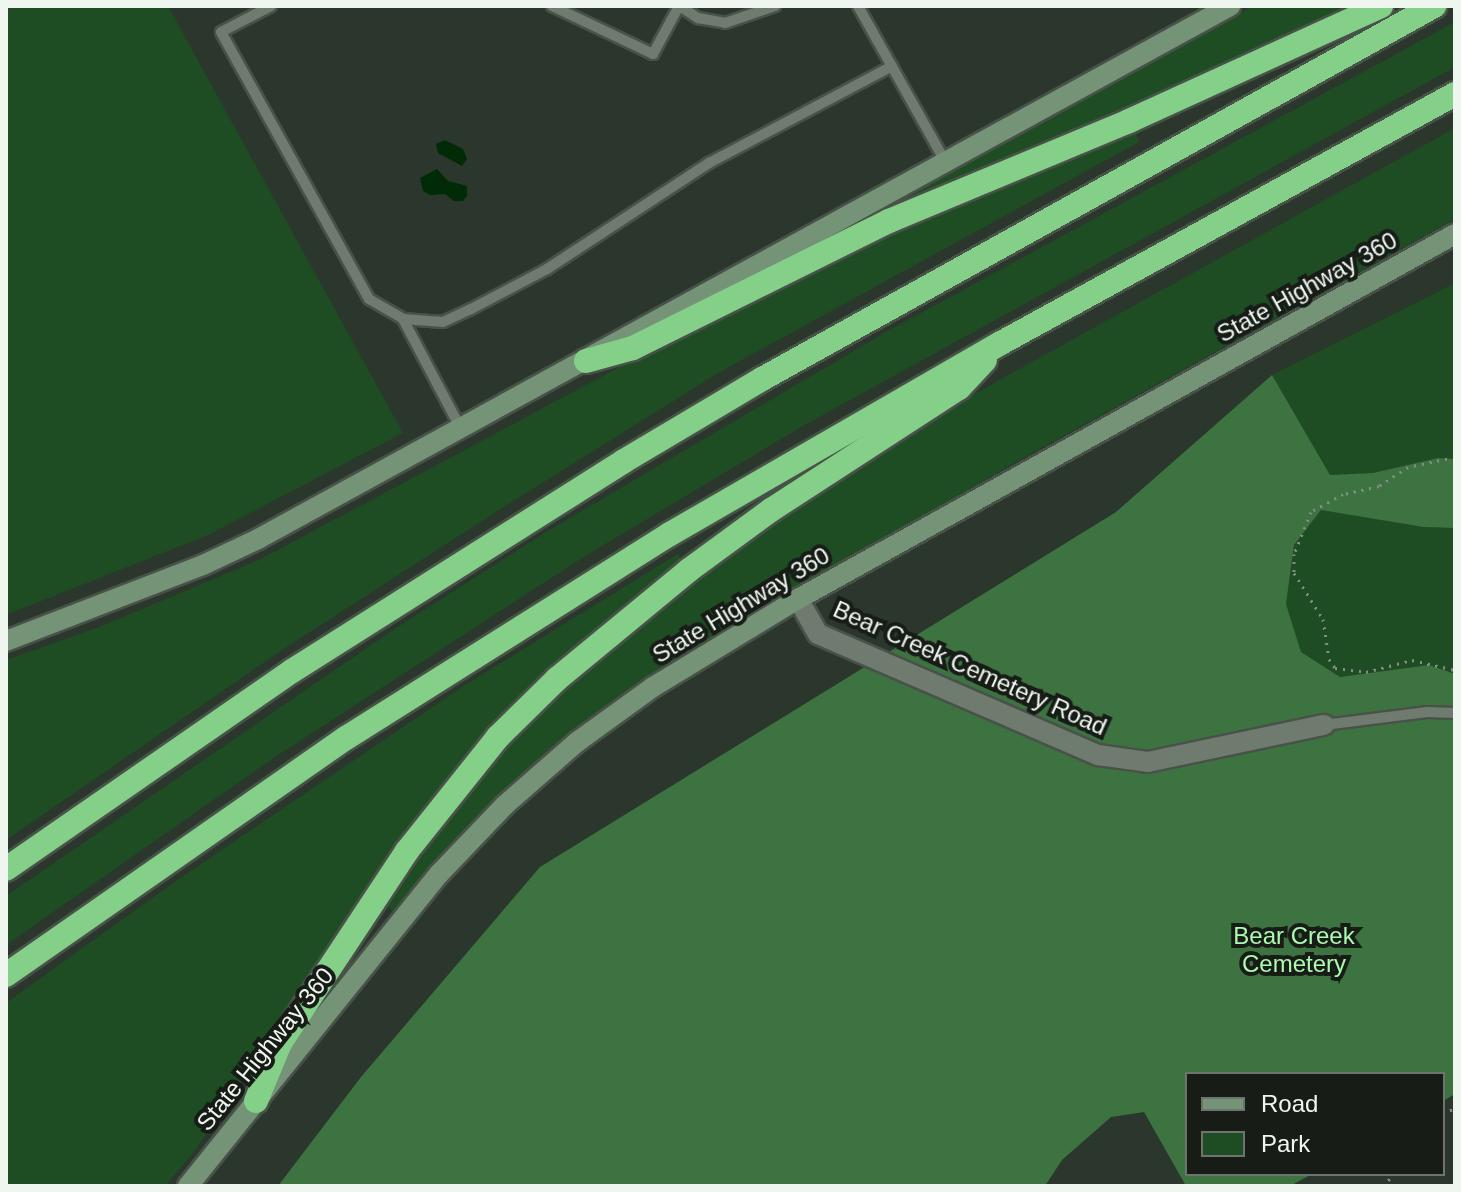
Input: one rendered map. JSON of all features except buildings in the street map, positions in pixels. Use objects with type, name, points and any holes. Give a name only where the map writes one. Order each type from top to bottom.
[{"type":"highway","points":[[586,361],[633,348],[889,221],[1157,109],[1381,6]]},
{"type":"highway","points":[[6,869],[292,671],[624,461],[762,379],[1434,6]]},
{"type":"highway","points":[[6,975],[242,808],[468,659],[779,468],[1455,94]]},
{"type":"highway","points":[[256,1101],[280,1043],[398,864],[498,737],[557,679],[689,570],[771,510],[959,388],[1001,343]]},
{"type":"main road","points":[[6,641],[217,559],[586,361],[1230,6]]},
{"type":"main road","name":"State Highway 360","points":[[188,1186],[439,874],[505,805],[577,742],[653,687],[798,599],[1455,234]]},
{"type":"street","name":"Bear Creek Cemetery Road","points":[[798,599],[818,634],[1098,755],[1148,762],[1324,725]]},
{"type":"lane","points":[[271,6],[221,32],[369,299],[403,319],[443,322],[547,269],[709,163],[892,66]]},
{"type":"lane","points":[[552,6],[653,54],[680,6],[698,18],[725,23],[775,6]]},
{"type":"lane","points":[[858,6],[946,163]]},
{"type":"lane","points":[[403,319],[461,429]]},
{"type":"lane","points":[[1324,725],[1427,712],[1455,713]]},
{"type":"path","points":[[1455,457],[1408,467],[1379,486],[1343,494],[1311,512],[1294,554],[1294,573],[1323,619],[1329,659],[1335,668],[1366,672],[1412,660],[1455,670]]},
{"type":"green space","points":[[6,6],[168,6],[403,433],[208,535],[6,615]]},
{"type":"green space","points":[[1253,6],[1353,6],[1057,141],[916,199],[913,190]]},
{"type":"green space","points":[[1455,22],[1455,67],[801,427],[582,558],[272,759],[6,945],[6,896],[390,632],[546,532],[886,332]]},
{"type":"green space","points":[[1455,128],[1455,219],[1013,464],[686,653],[553,746],[479,814],[392,911],[388,907],[420,859],[416,854],[517,731],[569,679],[669,596],[909,430]]},
{"type":"green space","points":[[1134,129],[1139,142],[720,372],[499,510],[282,650],[6,840],[6,660],[102,626],[261,559],[801,270]]},
{"type":"green space","points":[[1455,283],[1455,459],[1438,458],[1373,473],[1330,475],[1272,375]]},
{"type":"green space","name":"Bear Creek Cemetery","points":[[1272,375],[1330,475],[1373,473],[1438,458],[1455,459],[1455,528],[1423,527],[1321,510],[1294,545],[1286,604],[1301,652],[1340,677],[1429,665],[1455,674],[1455,1094],[1445,1100],[1445,1072],[1185,1072],[1185,1176],[1308,1176],[1290,1186],[1186,1186],[1144,1112],[1111,1117],[1062,1160],[1045,1186],[278,1186],[361,1077],[540,867],[1116,512]]},
{"type":"green space","points":[[1321,510],[1422,527],[1455,528],[1455,674],[1429,665],[1340,677],[1301,652],[1286,604],[1294,545]]},
{"type":"green space","points":[[678,554],[684,563],[534,686],[442,786],[354,911],[264,1053],[190,1157],[165,1186],[6,1186],[6,1003],[176,881],[465,685]]},
{"type":"shaded area","points":[[445,140],[463,149],[467,159],[462,166],[438,153],[436,144]]},
{"type":"shaded area","points":[[437,169],[448,181],[467,186],[467,196],[463,201],[454,201],[445,194],[430,195],[423,191],[420,178]]}]
